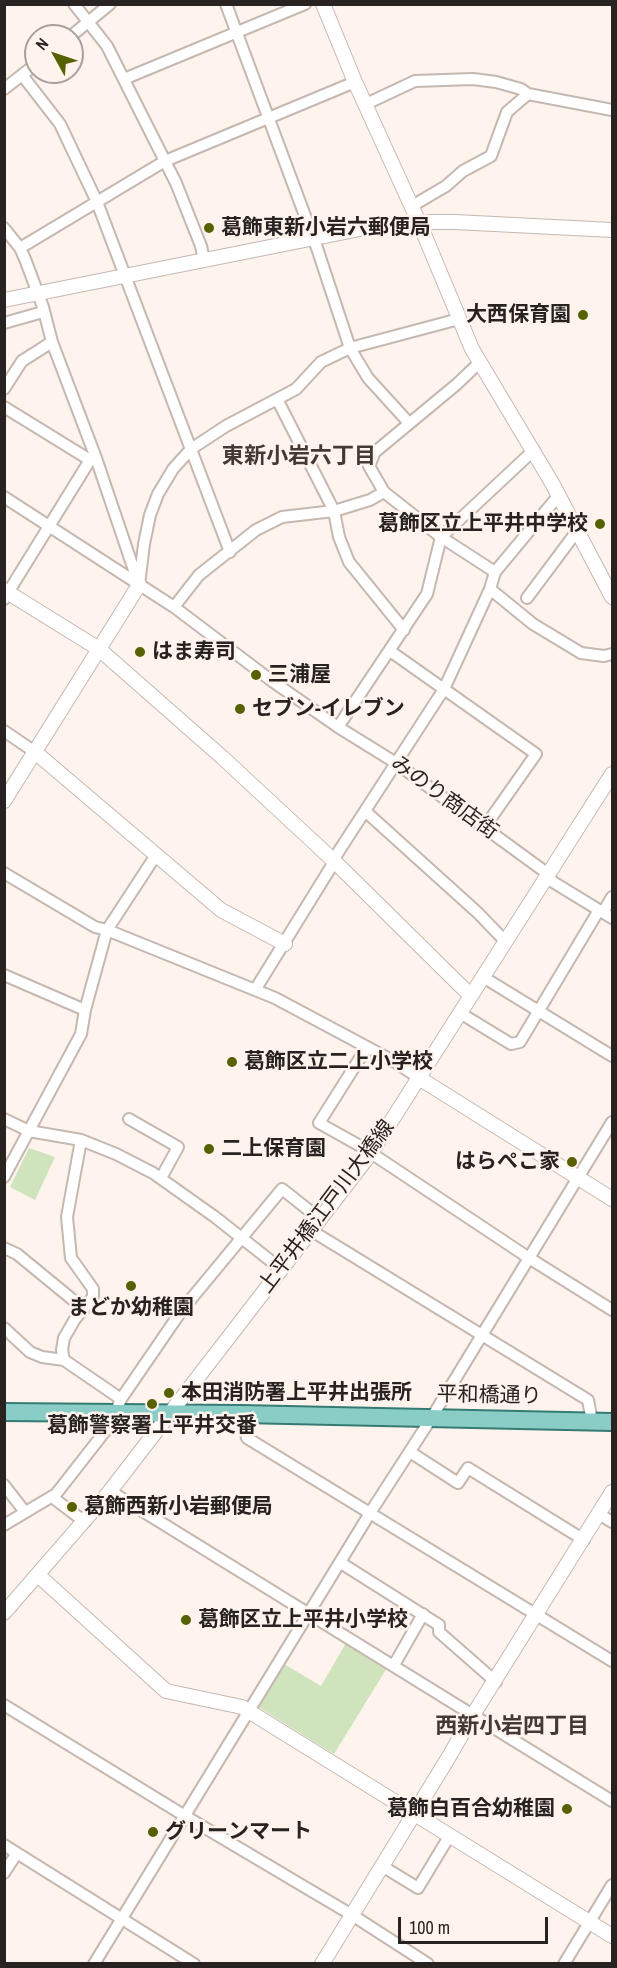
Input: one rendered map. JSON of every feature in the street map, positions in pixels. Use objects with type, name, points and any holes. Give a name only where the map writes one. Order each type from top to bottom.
[{"type":"main road","name":"平和橋通り","points":[[4,1412],[118,1406],[170,1414],[612,1422]]},
{"type":"street","points":[[74,4],[107,46],[124,79],[165,161],[201,246],[204,260]]},
{"type":"street","points":[[84,25],[110,4]]},
{"type":"street","points":[[226,4],[313,238],[350,348],[368,378],[409,423]]},
{"type":"street","points":[[124,79],[305,4]]},
{"type":"street","points":[[327,6],[355,82],[412,206],[459,319],[480,362],[559,495],[612,597]]},
{"type":"street","points":[[4,89],[22,75],[60,124],[97,202],[230,552]]},
{"type":"street","points":[[366,104],[415,81],[446,78],[496,82],[521,89],[528,94],[612,110]]},
{"type":"street","points":[[20,248],[165,161],[355,82]]},
{"type":"street","points":[[412,206],[446,186],[463,171],[491,156],[507,112],[528,94]]},
{"type":"street","points":[[4,300],[375,226],[454,222],[612,231]]},
{"type":"street","points":[[4,228],[20,248],[93,459],[140,585]]},
{"type":"street","points":[[4,323],[43,312]]},
{"type":"street","points":[[4,801],[140,585],[144,544],[150,515],[158,494],[173,469],[191,448],[226,426],[296,389],[321,362],[350,348],[459,319]]},
{"type":"street","points":[[4,389],[22,361],[52,342]]},
{"type":"street","points":[[480,362],[375,452],[369,466],[384,492],[441,537],[495,572]]},
{"type":"street","points":[[277,399],[334,511],[339,537],[349,562],[404,630]]},
{"type":"street","points":[[4,407],[93,459]]},
{"type":"street","points":[[339,728],[427,594],[441,537],[534,450]]},
{"type":"street","points":[[93,459],[6,594],[99,649],[223,758],[334,861],[470,995]]},
{"type":"street","points":[[174,607],[199,575],[256,530],[282,517],[334,511],[370,500],[384,492]]},
{"type":"street","points":[[255,990],[444,688],[490,589],[495,572],[559,495]]},
{"type":"street","name":"みのり商店街","points":[[4,497],[174,607],[272,681],[339,728],[396,763],[548,875],[553,882],[605,914]]},
{"type":"street","points":[[527,598],[577,531]]},
{"type":"street","points":[[490,589],[533,624],[581,653],[603,656],[612,654]]},
{"type":"street","points":[[390,651],[536,754],[484,828]]},
{"type":"street","points":[[4,731],[35,752],[221,910],[285,944]]},
{"type":"street","name":"上平井橋江戸川大橋線","points":[[4,1613],[111,1491],[371,1153],[612,774]]},
{"type":"street","points":[[365,811],[478,913],[505,941]]},
{"type":"street","points":[[4,1177],[81,1034],[85,1010],[107,930],[156,855]]},
{"type":"street","points":[[4,873],[95,927],[275,998],[407,1068],[419,1078],[612,1199]]},
{"type":"street","points":[[460,1013],[511,1044],[520,1042],[605,914],[612,897]]},
{"type":"street","points":[[4,975],[85,1010]]},
{"type":"street","points":[[483,977],[612,1056]]},
{"type":"street","points":[[367,1047],[319,1123],[371,1153],[612,1310]]},
{"type":"street","points":[[4,1119],[29,1131],[81,1140],[116,1154],[161,1178],[281,1269]]},
{"type":"street","points":[[129,1119],[178,1147],[161,1178]]},
{"type":"street","points":[[94,1964],[612,1122]]},
{"type":"street","points":[[81,1140],[67,1217],[71,1257],[93,1289],[93,1297],[64,1338],[61,1356],[118,1406]]},
{"type":"street","points":[[4,1525],[52,1497],[110,1425],[118,1406],[182,1310],[282,1189],[320,1219]]},
{"type":"street","points":[[312,1231],[588,1400],[592,1421]]},
{"type":"street","points":[[4,1248],[17,1254],[84,1309]]},
{"type":"street","points":[[4,1328],[30,1352],[42,1358],[63,1360]]},
{"type":"street","points":[[241,1414],[247,1438],[612,1662]]},
{"type":"street","points":[[410,1452],[458,1483],[468,1468],[584,1540]]},
{"type":"street","points":[[4,1485],[25,1512]]},
{"type":"street","points":[[111,1491],[612,1801]]},
{"type":"street","points":[[322,1964],[612,1492]]},
{"type":"street","points":[[52,1497],[85,1522]]},
{"type":"street","points":[[599,1514],[612,1522]]},
{"type":"street","points":[[341,1563],[439,1625],[439,1632],[496,1682]]},
{"type":"street","points":[[38,1575],[166,1691],[242,1707],[612,1936]]},
{"type":"street","points":[[394,1665],[423,1614]]},
{"type":"street","points":[[4,1705],[352,1915],[428,1964]]},
{"type":"street","points":[[382,1866],[418,1888],[450,1835]]},
{"type":"street","points":[[4,1845],[194,1964]]},
{"type":"street","points":[[4,1873],[17,1853]]},
{"type":"street","points":[[564,1964],[612,1885]]},
{"type":"green space","points":[[29,1148],[55,1157],[35,1200],[10,1187]]},
{"type":"green space","points":[[346,1643],[387,1668],[334,1754],[255,1705],[281,1662],[321,1686]]},
{"type":"place","name":"葛飾東新小岩六郵便局","points":[[209,228]]},
{"type":"place","name":"大西保育園","points":[[583,315]]},
{"type":"place","name":"葛飾区立上平井中学校","points":[[600,524]]},
{"type":"place","name":"はま寿司","points":[[140,652]]},
{"type":"place","name":"三浦屋","points":[[256,675]]},
{"type":"place","name":"セブン-イレブン","points":[[240,709]]},
{"type":"place","name":"葛飾区立二上小学校","points":[[232,1062]]},
{"type":"place","name":"二上保育園","points":[[209,1149]]},
{"type":"place","name":"はらぺこ家","points":[[572,1162]]},
{"type":"place","name":"まどか幼稚園","points":[[131,1286]]},
{"type":"place","name":"本田消防署上平井出張所","points":[[169,1393]]},
{"type":"place","name":"葛飾警察署上平井交番","points":[[152,1404]]},
{"type":"place","name":"葛飾西新小岩郵便局","points":[[72,1507]]},
{"type":"place","name":"葛飾区立上平井小学校","points":[[186,1620]]},
{"type":"place","name":"葛飾白百合幼稚園","points":[[567,1809]]},
{"type":"place","name":"グリーンマート","points":[[153,1832]]},
{"type":"district","name":"東新小岩六丁目","points":[[299,457]]},
{"type":"district","name":"西新小岩四丁目","points":[[512,1727]]}]
